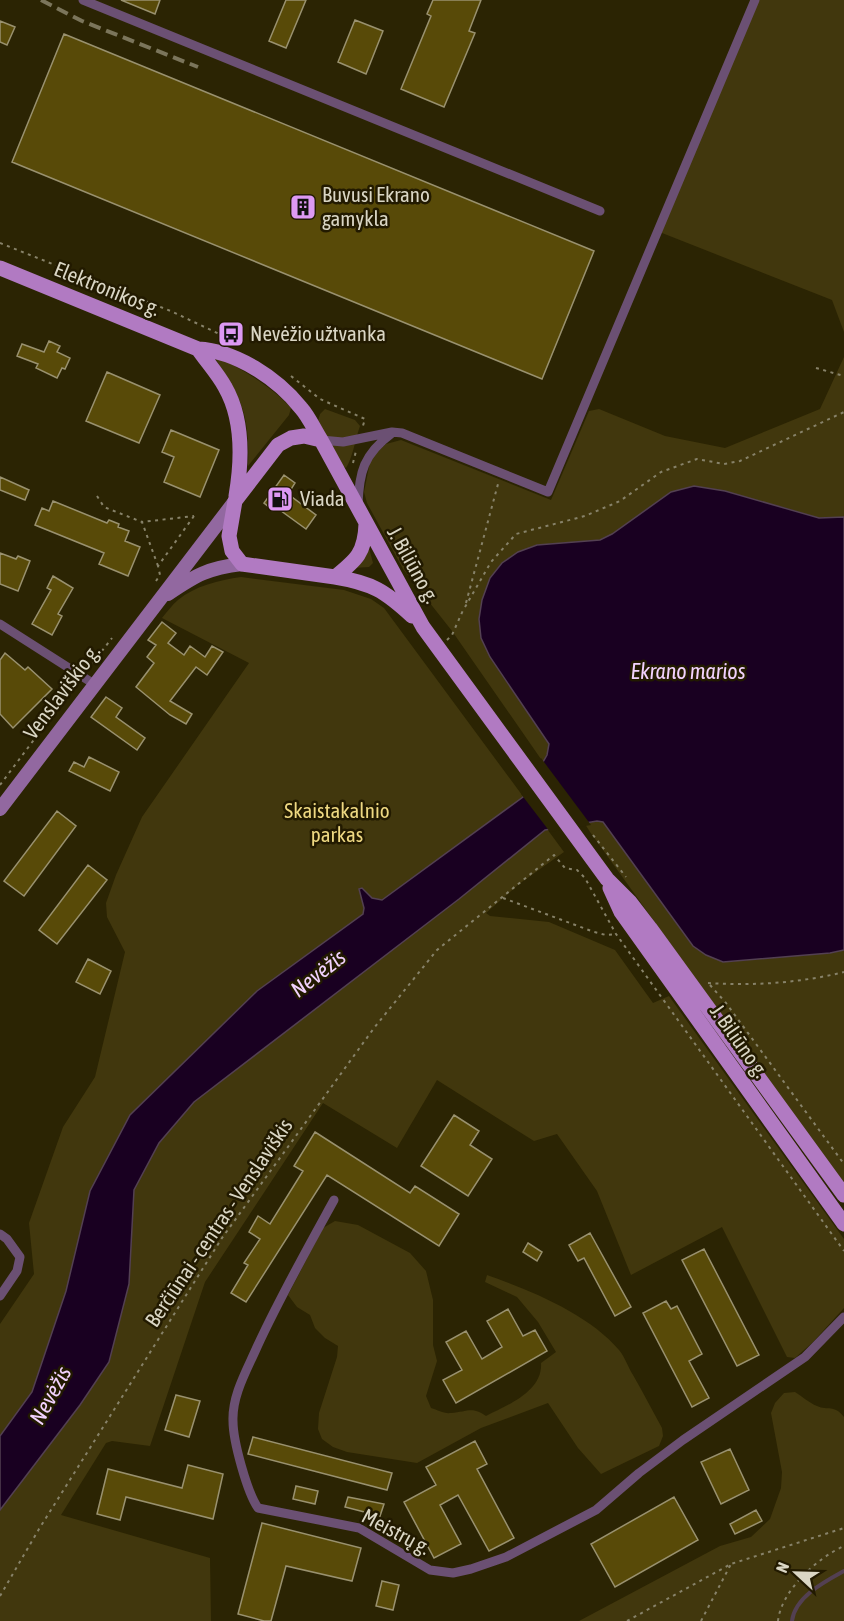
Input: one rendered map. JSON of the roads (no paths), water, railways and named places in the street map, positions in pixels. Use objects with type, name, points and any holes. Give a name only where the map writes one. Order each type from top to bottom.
[{"type":"main road","name":"Elektronikos g.","points":[[0,268],[198,349],[214,350],[240,360],[282,389],[301,408],[321,440]]},
{"type":"main road","points":[[198,349],[225,386],[237,421],[241,448],[239,477],[229,536],[232,551],[242,564],[335,577],[357,559],[363,549],[366,524],[321,440],[304,436],[291,438],[278,445],[235,501]]},
{"type":"main road","name":"Venslaviškio g.","points":[[0,809],[88,680],[155,594],[235,501]]},
{"type":"main road","name":"J. Biliūno g.","points":[[366,524],[423,627],[607,879],[650,928],[844,1195]]},
{"type":"main road","name":"Venslaviškio g.","points":[[155,594],[220,566],[242,564]]},
{"type":"main road","name":"J. Biliūno g.","points":[[335,577],[355,580],[379,588],[423,627]]},
{"type":"main road","name":"J. Biliūno g.","points":[[607,879],[621,912],[844,1224]]},
{"type":"street","points":[[83,0],[600,211]]},
{"type":"street","points":[[321,440],[343,442],[393,432],[402,433],[548,492],[755,0]]},
{"type":"street","points":[[358,509],[359,480],[365,463],[378,444],[393,432]]},
{"type":"street","points":[[0,624],[88,680]]},
{"type":"street","name":"Meistrų g.","points":[[334,1200],[280,1299],[239,1387],[232,1420],[241,1463],[251,1499],[258,1509],[359,1528],[430,1570],[453,1574],[506,1557],[596,1510],[682,1440],[805,1357],[844,1317]]},
{"type":"street","points":[[0,1234],[7,1239],[20,1257],[16,1271],[0,1296]]},
{"type":"water","name":"Ekrano marios","points":[[694,486],[725,491],[819,518],[844,517],[844,950],[723,962],[706,955],[693,946],[603,822],[597,821],[545,830],[459,899],[194,1102],[159,1143],[134,1190],[129,1284],[109,1362],[80,1405],[0,1510],[0,1436],[32,1392],[66,1291],[90,1191],[130,1115],[257,991],[363,914],[364,908],[359,889],[362,888],[372,898],[382,900],[523,797],[547,755],[549,744],[490,657],[481,638],[479,619],[482,600],[490,578],[502,563],[518,552],[537,545],[600,540],[671,492]]},
{"type":"waterway","points":[[792,1621],[794,1612],[804,1598],[820,1585],[844,1571]]},
{"type":"railway","points":[[41,0],[82,21],[198,67]]},
{"type":"place","name":"Buvusi Ekrano gamykla","points":[[303,207]]},
{"type":"place","name":"Nevėžio užtvanka","points":[[231,334]]},
{"type":"place","name":"Viada","points":[[280,499]]},
{"type":"park label","name":"Skaistakalnio parkas","points":[[337,823]]},
{"type":"water label","name":"Nevėžis","points":[[318,973]]},
{"type":"water label","name":"Nevėžis","points":[[50,1395]]}]
